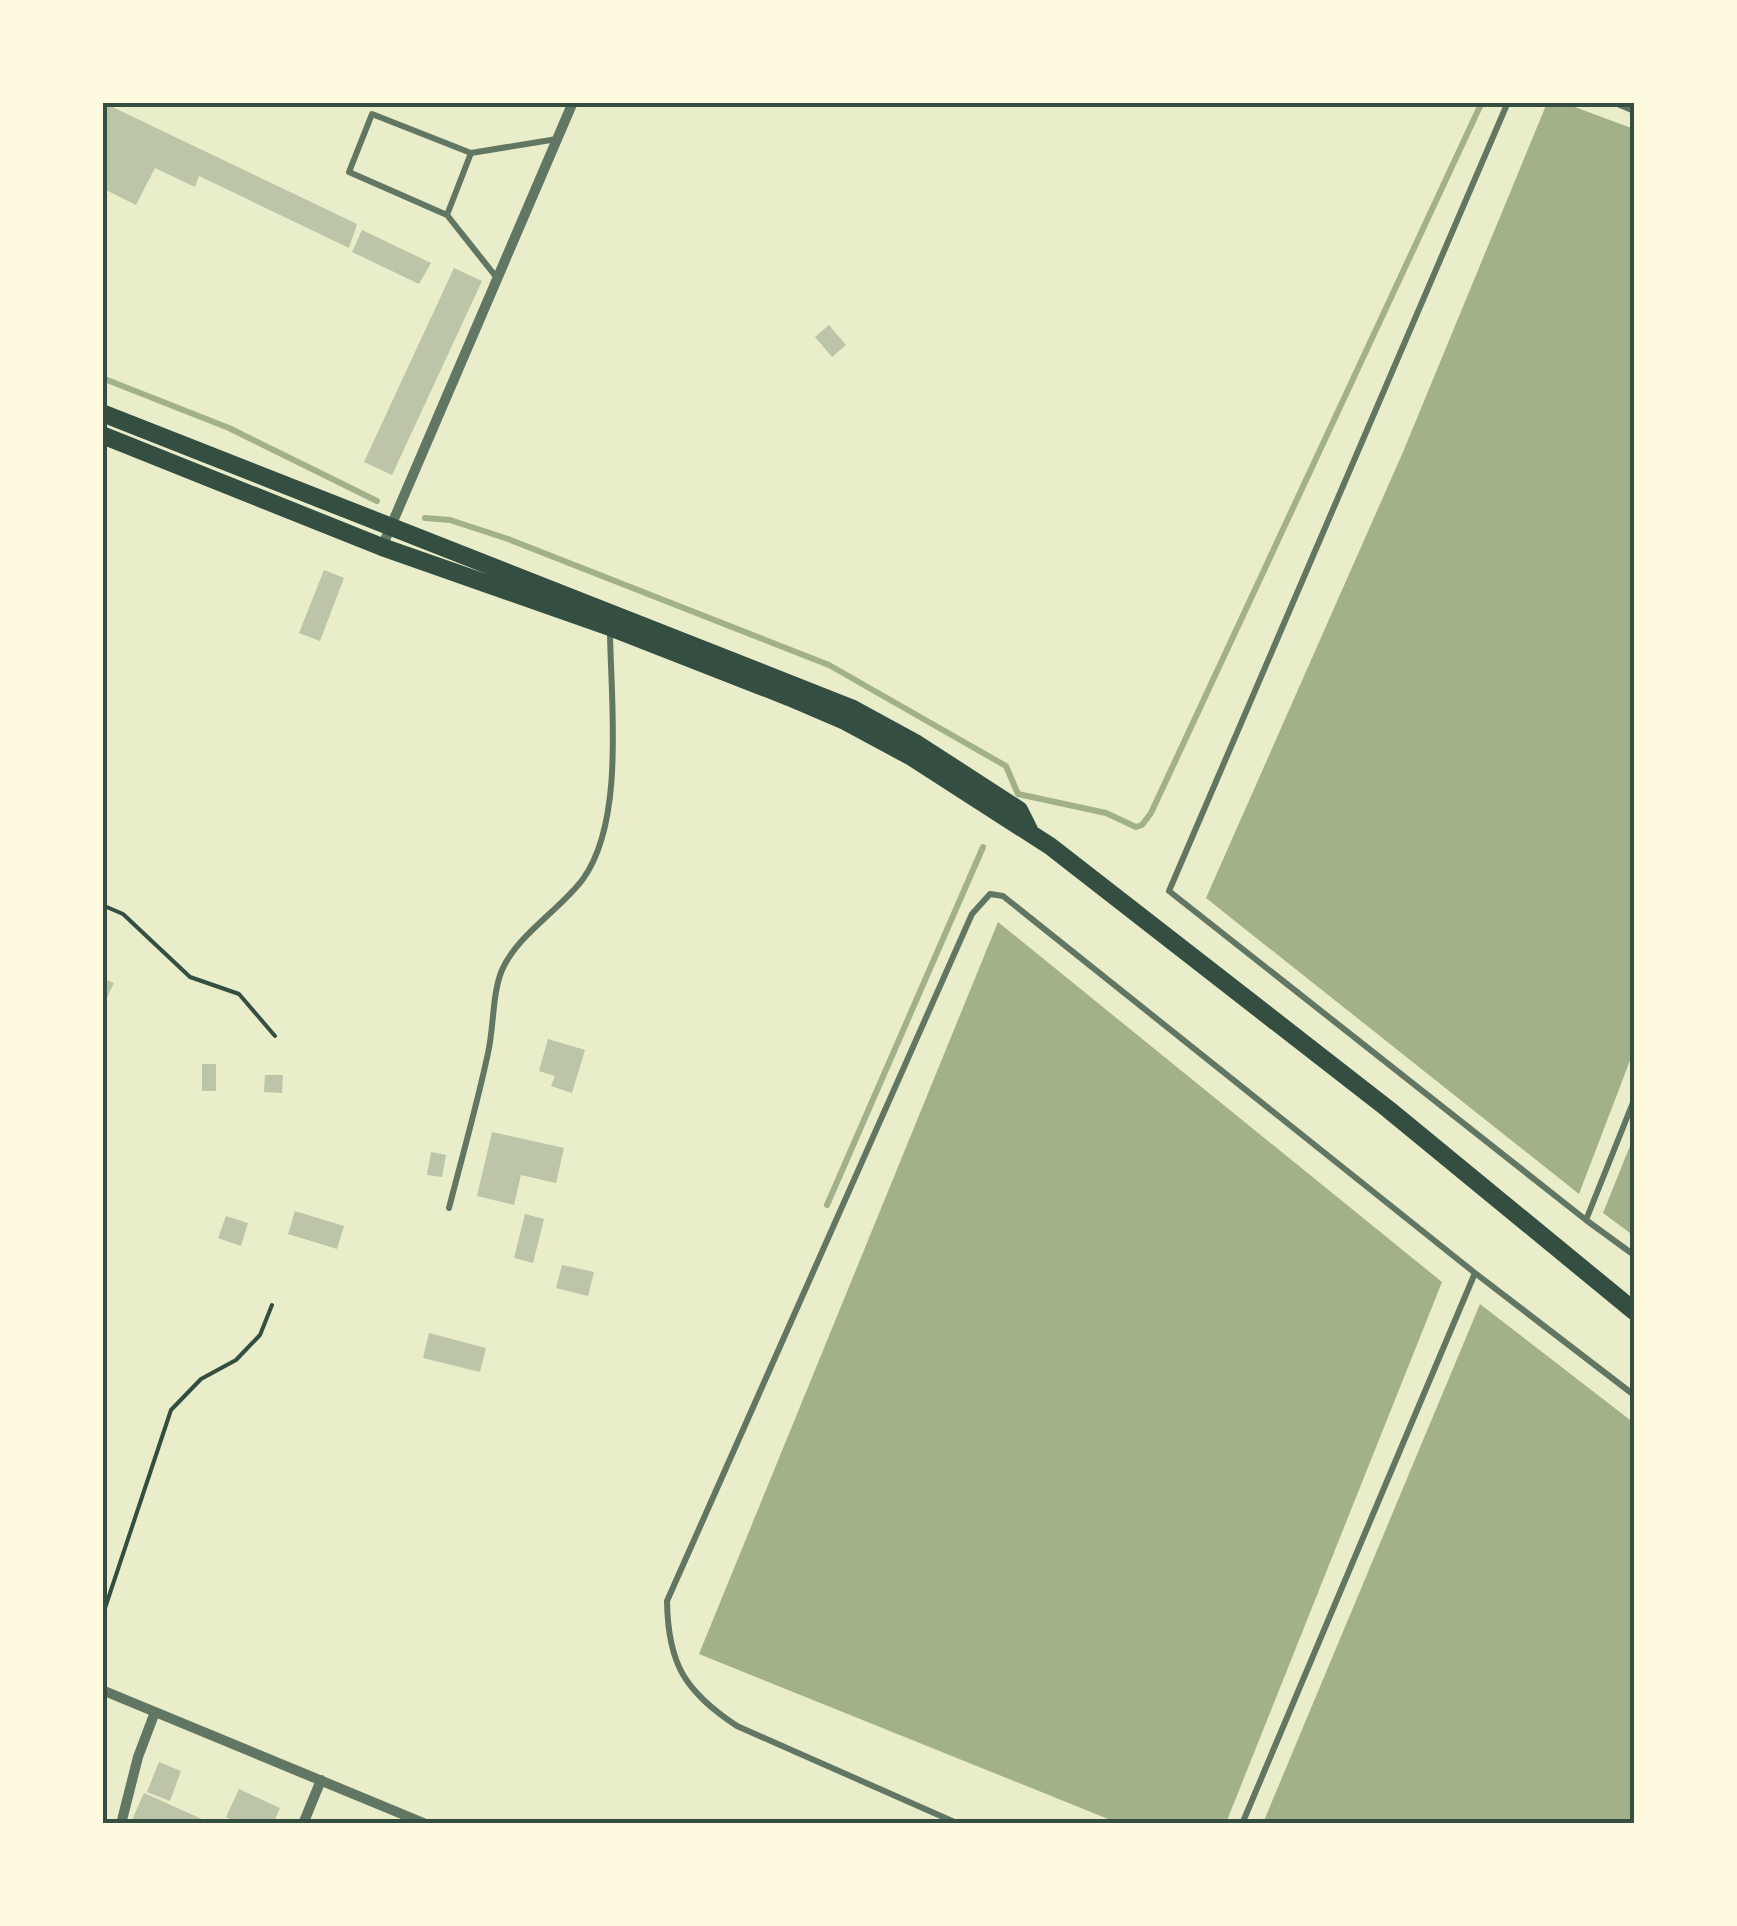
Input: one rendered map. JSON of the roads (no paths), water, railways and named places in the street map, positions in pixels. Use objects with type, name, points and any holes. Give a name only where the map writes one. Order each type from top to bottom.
[{"type":"main road","points":[[102,413],[852,708],[917,744],[1019,810],[1029,830]]},
{"type":"main road","points":[[102,435],[382,547],[610,628],[845,720],[910,756],[1012,823],[1029,830],[1388,1108],[1634,1312]]},
{"type":"street","points":[[382,547],[573,102]]},
{"type":"street","points":[[102,1690],[426,1824]]},
{"type":"street","points":[[120,1824],[154,1712]]},
{"type":"street","points":[[303,1824],[320,1780]]},
{"type":"lane","points":[[1508,102],[1169,891],[1634,1255]]},
{"type":"lane","points":[[1613,102],[1634,111]]},
{"type":"lane","points":[[497,278],[447,215],[349,172],[372,114],[471,153],[557,139]]},
{"type":"lane","points":[[447,215],[471,153]]},
{"type":"lane","points":[[449,1208],[489,1050],[502,970],[593,865],[608,825],[612,742],[610,628]]},
{"type":"lane","points":[[960,1824],[738,1726],[708,1706],[680,1676],[667,1636],[667,1601],[972,914],[990,894],[1003,896],[1634,1396]]},
{"type":"lane","points":[[1586,1220],[1634,1100]]},
{"type":"lane","points":[[1242,1824],[1475,1273]]},
{"type":"waterway","points":[[425,518],[450,520],[508,539],[829,665],[1006,766],[1018,794],[1106,813],[1136,827],[1142,825],[1151,813],[1482,102]]},
{"type":"waterway","points":[[102,378],[229,428],[377,501]]},
{"type":"waterway","points":[[827,1205],[983,847]]}]
